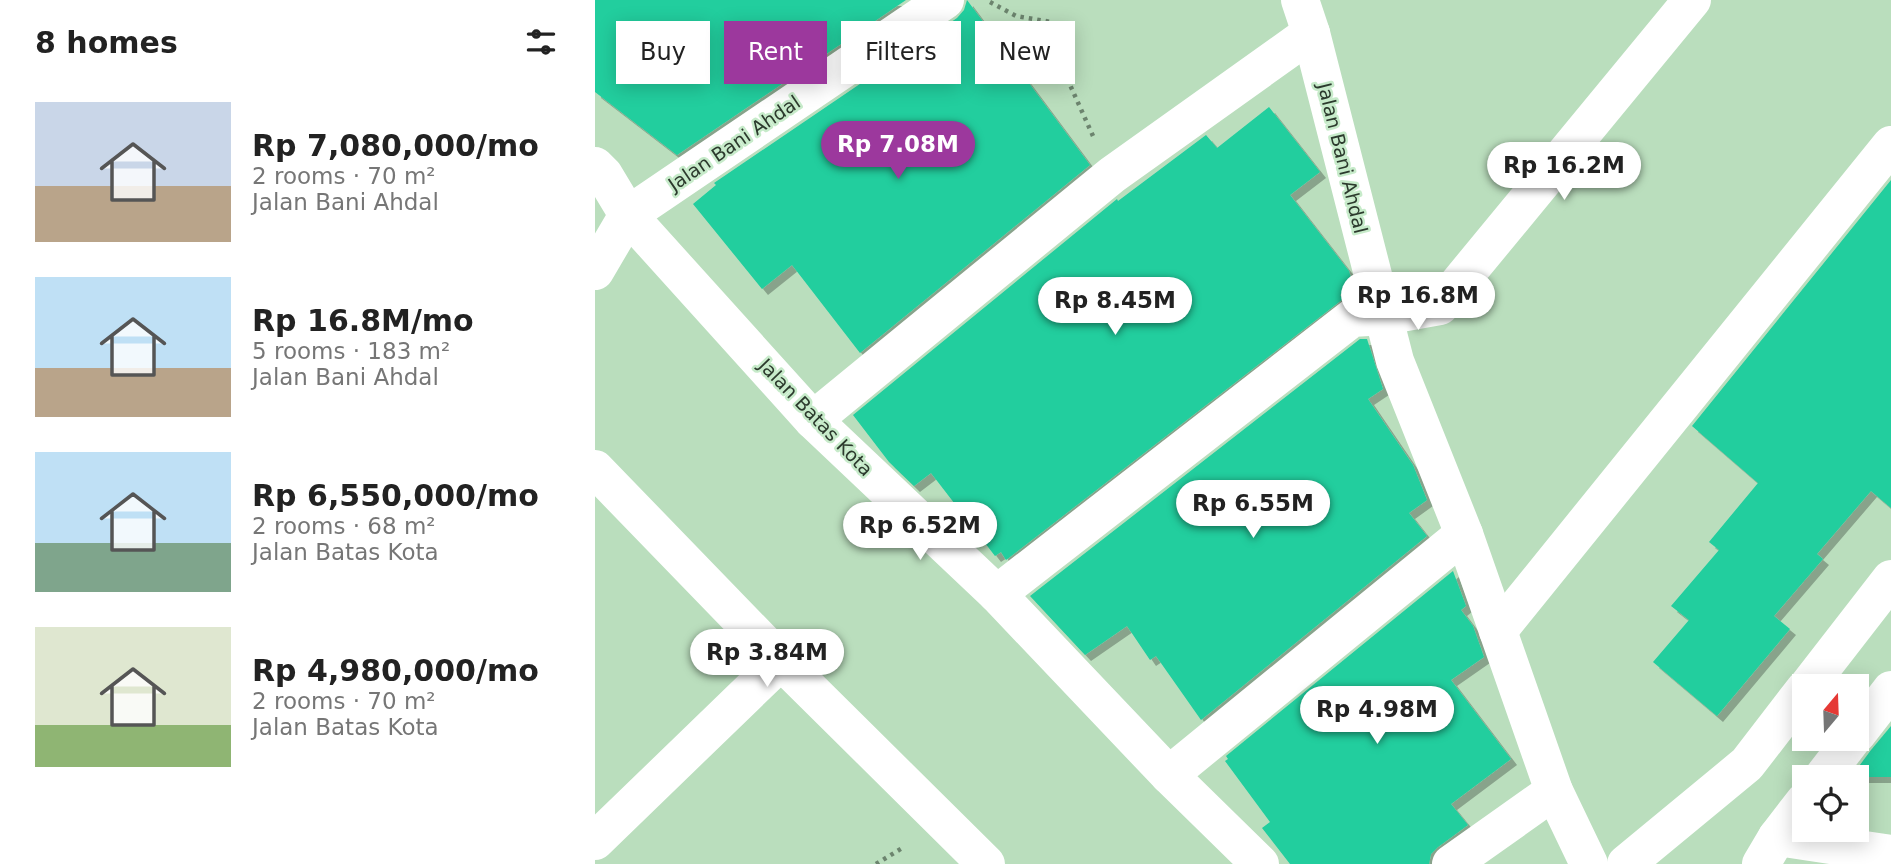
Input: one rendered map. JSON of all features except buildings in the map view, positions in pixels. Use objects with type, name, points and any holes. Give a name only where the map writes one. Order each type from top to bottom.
[{"type":"street","name":"Jalan Bani Ahdal","points":[[628,215],[945,0]]},
{"type":"street","points":[[997,594],[1352,318],[1384,316],[1440,306],[1692,0]]},
{"type":"street","name":"Jalan Bani Ahdal","points":[[1305,16],[1395,362],[1464,534],[1554,791],[1589,864]]},
{"type":"street","points":[[813,420],[1305,16]]},
{"type":"street","points":[[1498,631],[1891,145]]},
{"type":"street","name":"Jalan Batas Kota","points":[[595,166],[604,175],[628,215],[813,420],[997,594],[1169,775],[1260,864]]},
{"type":"street","points":[[595,271],[628,215]]},
{"type":"street","points":[[595,469],[781,661],[986,864]]},
{"type":"street","points":[[1169,775],[1464,534]]},
{"type":"street","points":[[1817,674],[1891,579]]},
{"type":"street","points":[[595,841],[781,661]]},
{"type":"street","points":[[1869,718],[1891,690]]},
{"type":"street","points":[[1626,864],[1747,764],[1792,706]]},
{"type":"street","points":[[1832,765],[1843,751]]},
{"type":"street","points":[[1451,864],[1554,791]]},
{"type":"street","points":[[1769,851],[1792,819]]},
{"type":"street","points":[[1769,851],[1891,854]]},
{"type":"path","points":[[986,0],[1016,16],[1051,22],[1069,49],[1066,76],[1075,98]]}]
